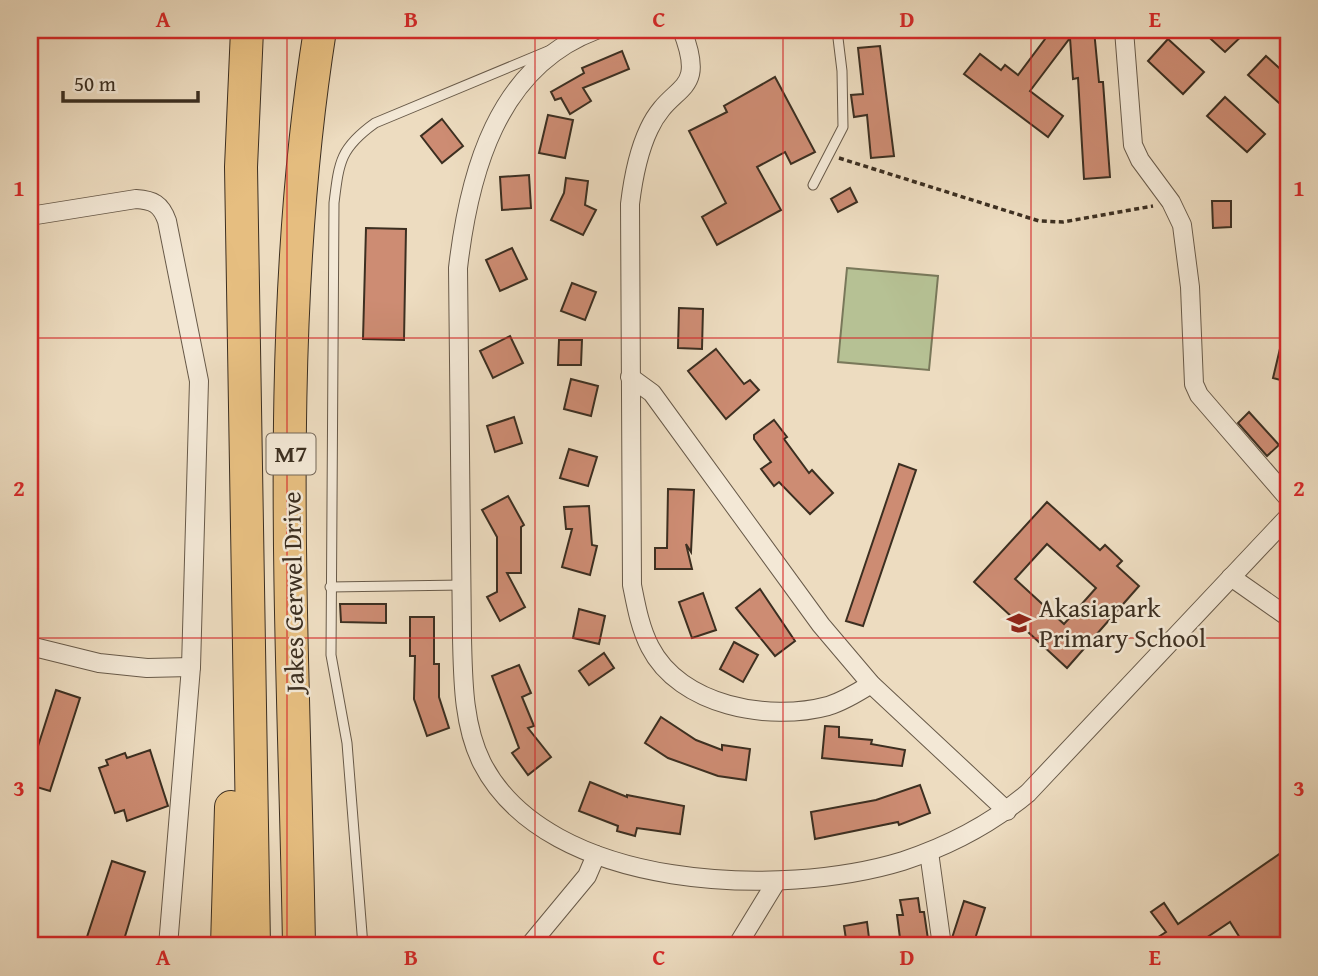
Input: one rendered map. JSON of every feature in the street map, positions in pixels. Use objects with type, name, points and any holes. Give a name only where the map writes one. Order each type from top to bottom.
[{"type":"highway","name":"Jakes Gerwel Drive","points":[[247,30],[241,148],[254,946]]},
{"type":"highway","name":"Jakes Gerwel Drive","points":[[299,946],[290,433],[292,324],[300,190],[320,30]]},
{"type":"highway","points":[[227,946],[237,531],[245,477]]},
{"type":"highway","points":[[296,743],[306,780],[320,946]]},
{"type":"street","points":[[596,30],[566,44],[525,77],[503,107],[487,140],[462,232],[457,313],[465,699],[482,763],[507,799],[534,823],[569,845],[596,855],[677,874],[776,882],[869,868],[929,852],[980,828],[1007,811],[1052,770],[1288,517]]},
{"type":"street","points":[[682,30],[691,54],[690,76],[649,128],[634,176],[631,204],[632,584],[650,648],[670,673],[702,694],[735,708],[800,710],[826,706],[847,699],[871,684]]},
{"type":"street","points":[[1124,30],[1133,145],[1171,202],[1182,225],[1190,287],[1194,384],[1199,395],[1288,498]]},
{"type":"street","points":[[30,216],[136,199],[149,200],[158,205],[167,221],[198,381],[191,667],[168,946]]},
{"type":"street","points":[[630,377],[652,393],[821,625],[871,684],[1007,811]]},
{"type":"street","points":[[1231,577],[1288,617]]},
{"type":"street","points":[[30,646],[99,663],[147,668],[191,667]]},
{"type":"street","points":[[929,852],[942,946]]},
{"type":"street","points":[[529,946],[587,876],[596,855]]},
{"type":"street","points":[[737,946],[776,882]]},
{"type":"lane","points":[[813,185],[843,127],[842,71],[837,30]]},
{"type":"lane","points":[[363,946],[347,743],[331,655],[334,203],[338,172],[353,139],[375,123],[566,44]]},
{"type":"lane","points":[[330,587],[463,585]]},
{"type":"path","points":[[830,156],[1039,221],[1063,222],[1171,202]]},
{"type":"green space","points":[[847,268],[938,276],[929,370],[838,362]]},
{"type":"building","points":[[1047,30],[1094,30],[1099,82],[1103,82],[1110,177],[1084,179],[1078,78],[1073,79],[1070,38],[1030,91],[1063,116],[1048,137],[964,74],[980,54],[1001,70],[1005,65],[1018,75],[1045,39]]},
{"type":"building","points":[[1201,30],[1248,30],[1225,52]]},
{"type":"building","points":[[1168,39],[1204,72],[1183,94],[1148,61]]},
{"type":"building","points":[[880,46],[894,156],[871,158],[867,115],[854,117],[851,95],[863,94],[858,48]]},
{"type":"building","points":[[622,51],[629,69],[583,88],[591,101],[570,114],[561,98],[555,100],[551,92],[584,73],[582,68]]},
{"type":"building","points":[[1266,56],[1288,76],[1288,111],[1248,75]]},
{"type":"building","points":[[775,77],[815,152],[791,164],[785,152],[757,167],[781,210],[717,245],[702,217],[726,203],[689,131],[727,112],[724,106]]},
{"type":"building","points":[[1225,97],[1265,134],[1247,152],[1207,116]]},
{"type":"building","points":[[548,115],[573,120],[565,158],[539,153]]},
{"type":"building","points":[[442,119],[463,146],[442,163],[421,136]]},
{"type":"building","points":[[529,175],[531,208],[502,210],[500,177]]},
{"type":"building","points":[[566,178],[588,181],[585,205],[596,210],[583,235],[551,220],[564,193]]},
{"type":"building","points":[[850,188],[857,202],[838,212],[831,199]]},
{"type":"building","points":[[1212,201],[1231,201],[1231,227],[1213,228]]},
{"type":"building","points":[[366,228],[406,229],[404,340],[363,339]]},
{"type":"building","points":[[512,248],[527,279],[500,291],[486,260]]},
{"type":"building","points":[[572,283],[596,292],[585,320],[561,311]]},
{"type":"building","points":[[679,308],[703,309],[702,349],[678,348]]},
{"type":"building","points":[[510,336],[523,363],[493,378],[480,351]]},
{"type":"building","points":[[1283,336],[1288,337],[1288,382],[1273,378]]},
{"type":"building","points":[[559,340],[582,340],[581,365],[558,365]]},
{"type":"building","points":[[716,349],[744,384],[750,380],[759,390],[726,419],[688,371]]},
{"type":"building","points":[[571,379],[598,386],[591,416],[564,409]]},
{"type":"building","points":[[1249,412],[1279,445],[1267,456],[1238,423]]},
{"type":"building","points":[[514,417],[522,443],[495,452],[487,426]]},
{"type":"building","points":[[774,420],[787,437],[784,439],[809,473],[812,470],[833,493],[810,514],[779,482],[774,486],[761,469],[771,462],[754,439],[754,435]]},
{"type":"building","points":[[569,449],[597,457],[588,486],[560,478]]},
{"type":"building","points":[[899,464],[916,470],[863,626],[846,621]]},
{"type":"building","points":[[668,489],[694,490],[691,552],[686,544],[692,569],[655,569],[655,548],[667,548]]},
{"type":"building","points":[[508,496],[524,525],[521,527],[521,573],[507,573],[525,607],[500,621],[487,597],[497,592],[497,537],[482,510]]},
{"type":"building","points":[[1047,502],[1100,550],[1105,545],[1122,561],[1117,566],[1139,586],[1067,668],[974,582]],"holes":[[[1047,544],[1096,588],[1064,624],[1015,579]]]},
{"type":"building","points":[[589,506],[592,545],[597,546],[590,575],[562,567],[572,529],[566,529],[564,507]]},
{"type":"building","points":[[760,589],[795,641],[775,656],[736,608]]},
{"type":"building","points":[[703,593],[716,630],[692,638],[679,602]]},
{"type":"building","points":[[340,604],[386,604],[386,623],[341,622]]},
{"type":"building","points":[[579,609],[605,616],[599,644],[573,638]]},
{"type":"building","points":[[410,617],[434,617],[434,664],[439,664],[439,697],[449,728],[427,736],[414,699],[415,656],[410,656]]},
{"type":"building","points":[[734,642],[758,655],[743,682],[720,669]]},
{"type":"building","points":[[604,653],[614,668],[589,685],[579,671]]},
{"type":"building","points":[[519,665],[531,693],[522,697],[534,726],[528,728],[551,757],[528,775],[512,753],[519,748],[492,676]]},
{"type":"building","points":[[56,690],[80,698],[50,791],[30,785],[30,771]]},
{"type":"building","points":[[661,717],[696,740],[722,750],[722,745],[750,749],[746,780],[718,776],[668,758],[645,743]]},
{"type":"building","points":[[825,726],[839,727],[839,737],[872,740],[871,744],[905,750],[902,766],[822,758]]},
{"type":"building","points":[[150,750],[168,806],[127,821],[124,810],[115,813],[99,768],[108,765],[106,760],[125,753],[127,758]]},
{"type":"building","points":[[590,782],[627,797],[684,806],[680,834],[637,828],[635,836],[617,831],[618,826],[579,811]]},
{"type":"building","points":[[920,785],[930,813],[899,825],[898,822],[815,839],[811,812],[876,800]]},
{"type":"building","points":[[1288,848],[1288,938],[1276,946],[1245,946],[1230,922],[1194,946],[1144,946],[1166,932],[1151,912],[1164,903],[1178,924]]},
{"type":"building","points":[[112,861],[145,872],[122,946],[84,946]]},
{"type":"building","points":[[918,898],[920,912],[924,912],[929,946],[901,946],[897,915],[903,915],[900,900]]},
{"type":"building","points":[[964,901],[985,908],[973,945],[952,938]]},
{"type":"building","points":[[867,922],[870,946],[847,946],[844,926]]},
{"type":"place","name":"Akasiapark Primary School","points":[[1019,623]]}]
